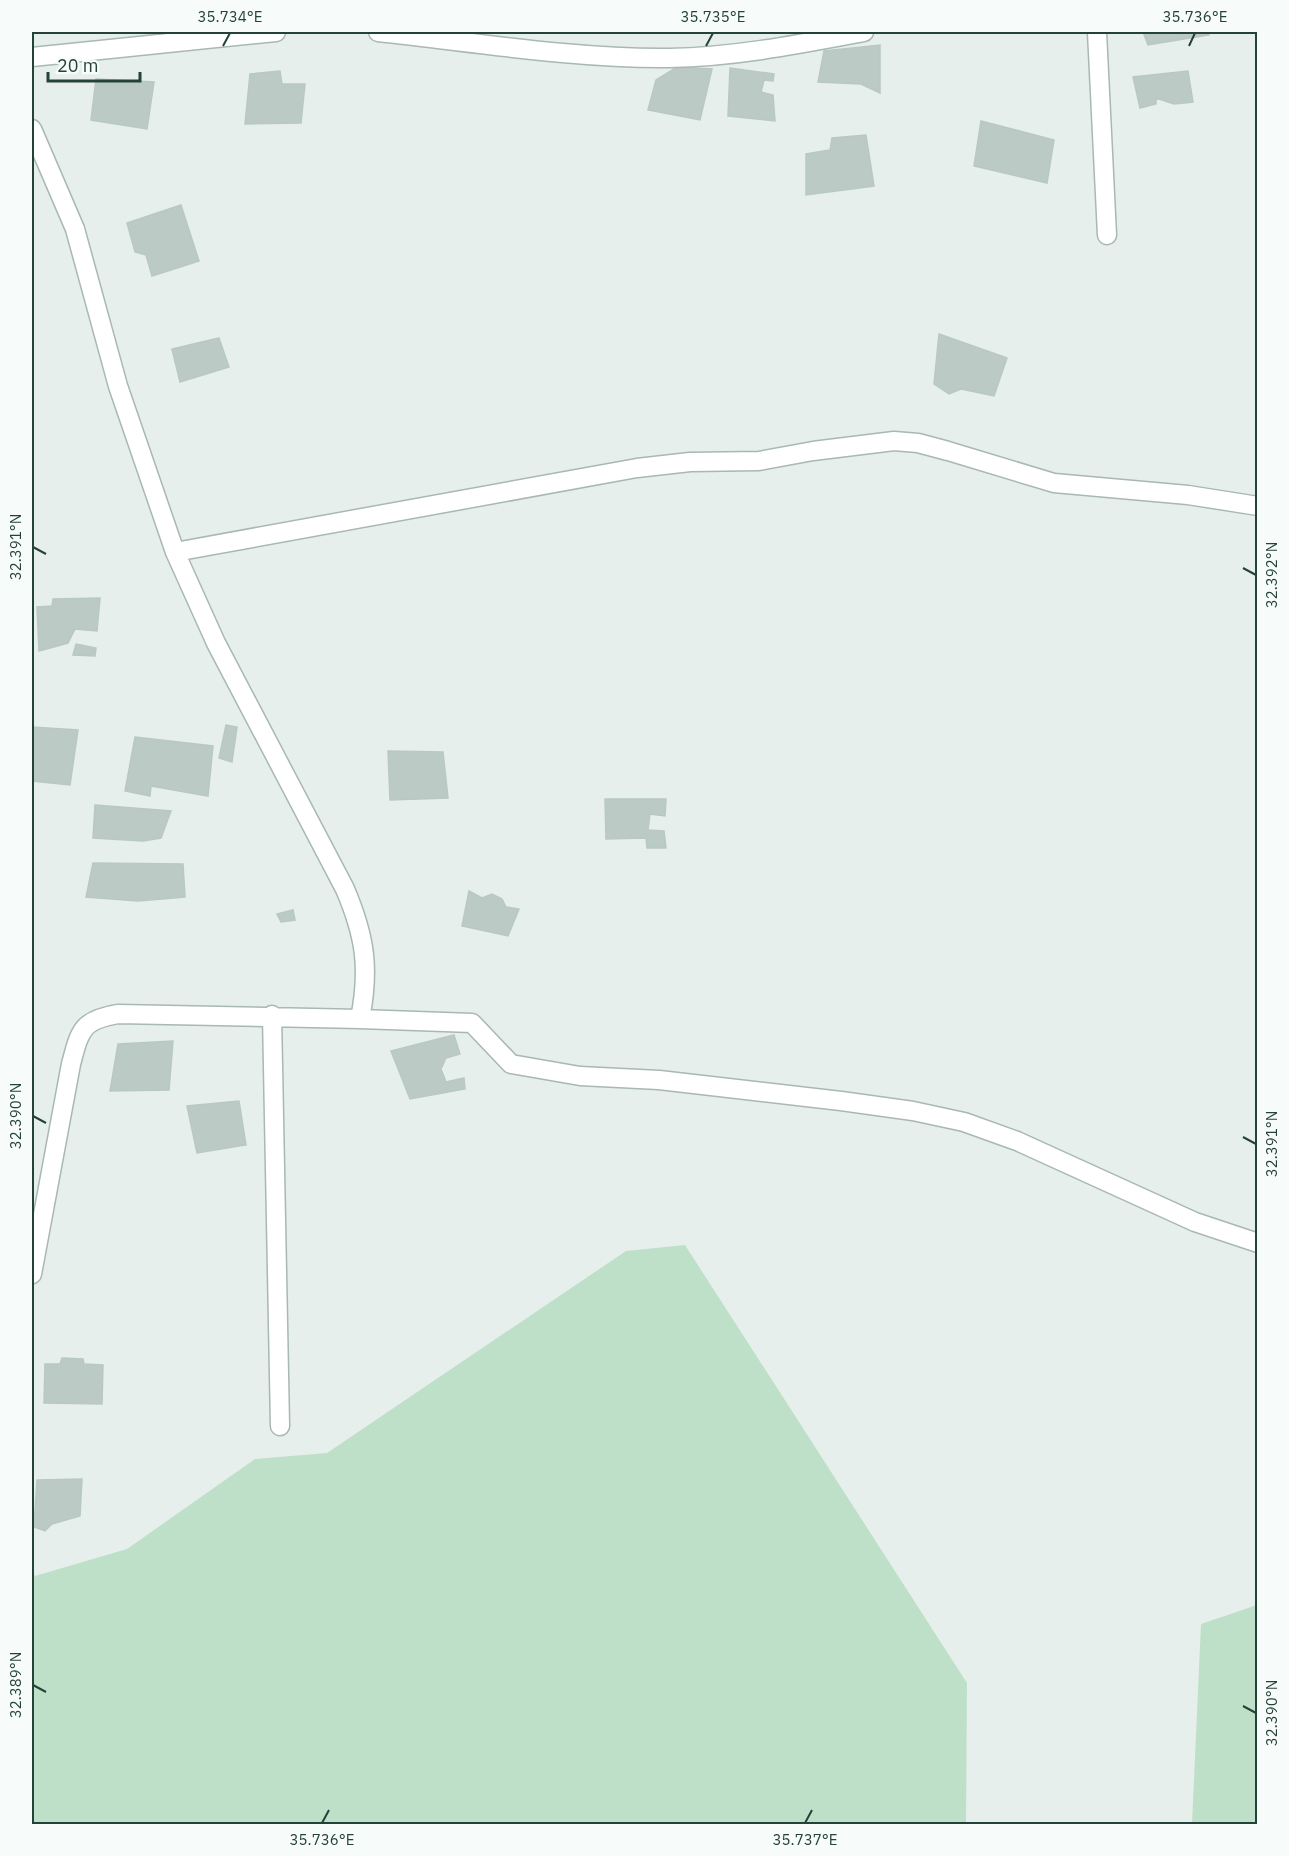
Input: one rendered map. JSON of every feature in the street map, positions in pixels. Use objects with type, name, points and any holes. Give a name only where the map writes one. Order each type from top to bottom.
[{"type":"street","points":[[32,57],[276,32]]},
{"type":"street","points":[[378,32],[580,53],[668,58],[739,53],[864,32]]},
{"type":"street","points":[[1097,32],[1107,235]]},
{"type":"street","points":[[32,129],[75,229],[118,386],[175,552],[216,643],[345,889],[358,921],[365,950],[366,970],[360,1019]]},
{"type":"street","points":[[175,552],[637,468],[690,462],[767,460],[813,451],[894,441],[938,448],[1054,483],[1188,495],[1257,506]]},
{"type":"street","points":[[32,1274],[71,1064],[79,1035],[87,1023],[118,1014],[272,1015],[472,1023],[510,1064],[544,1071],[745,1089],[913,1111],[956,1120],[1017,1141],[1195,1222],[1257,1243]]},
{"type":"street","points":[[272,1015],[280,1426]]},
{"type":"green space","points":[[685,1245],[967,1683],[966,1824],[32,1824],[32,1571],[35,1576],[127,1549],[255,1459],[327,1453],[626,1251]]},
{"type":"green space","points":[[1257,1605],[1257,1824],[1192,1824],[1201,1624]]},
{"type":"building","points":[[1143,32],[1208,32],[1209,35],[1148,45]]},
{"type":"building","points":[[880,45],[880,93],[861,84],[818,82],[824,51]]},
{"type":"building","points":[[677,67],[712,69],[700,120],[648,110],[656,80]]},
{"type":"building","points":[[730,68],[774,74],[773,81],[764,80],[761,92],[773,95],[775,121],[728,116]]},
{"type":"building","points":[[280,71],[282,84],[305,84],[301,123],[245,124],[250,74]]},
{"type":"building","points":[[1188,71],[1193,102],[1174,104],[1156,98],[1156,104],[1140,108],[1133,77]]},
{"type":"building","points":[[96,79],[154,82],[147,129],[91,120]]},
{"type":"building","points":[[981,121],[1054,140],[1047,183],[974,166]]},
{"type":"building","points":[[866,135],[874,186],[806,195],[806,154],[830,150],[832,138]]},
{"type":"building","points":[[181,205],[199,261],[152,276],[146,255],[135,252],[127,223]]},
{"type":"building","points":[[939,334],[1007,358],[994,396],[961,389],[949,394],[934,384]]},
{"type":"building","points":[[219,338],[229,367],[180,382],[172,349]]},
{"type":"building","points":[[100,598],[97,631],[75,629],[68,643],[39,651],[37,607],[52,606],[53,599]]},
{"type":"building","points":[[76,644],[96,648],[95,656],[73,655]]},
{"type":"building","points":[[226,725],[237,727],[232,762],[219,758]]},
{"type":"building","points":[[32,727],[78,730],[70,785],[32,781]]},
{"type":"building","points":[[135,737],[213,746],[208,796],[151,786],[150,796],[125,791]]},
{"type":"building","points":[[388,751],[443,752],[448,798],[390,800]]},
{"type":"building","points":[[605,799],[666,799],[665,816],[650,814],[648,830],[664,831],[666,848],[647,848],[646,838],[606,839]]},
{"type":"building","points":[[95,805],[171,811],[161,838],[143,841],[93,838]]},
{"type":"building","points":[[93,863],[183,864],[185,897],[138,901],[86,897]]},
{"type":"building","points":[[469,891],[482,898],[492,894],[502,899],[506,907],[519,909],[508,936],[462,926]]},
{"type":"building","points":[[293,910],[295,920],[281,922],[277,914]]},
{"type":"building","points":[[454,1035],[460,1054],[446,1058],[441,1069],[446,1082],[464,1078],[465,1089],[410,1099],[391,1051]]},
{"type":"building","points":[[173,1041],[169,1090],[110,1091],[118,1044]]},
{"type":"building","points":[[239,1101],[246,1145],[197,1153],[187,1106]]},
{"type":"building","points":[[62,1358],[83,1359],[84,1364],[103,1365],[102,1404],[44,1403],[45,1364],[60,1364]]},
{"type":"building","points":[[82,1479],[80,1516],[52,1524],[45,1531],[34,1527],[37,1480]]}]
